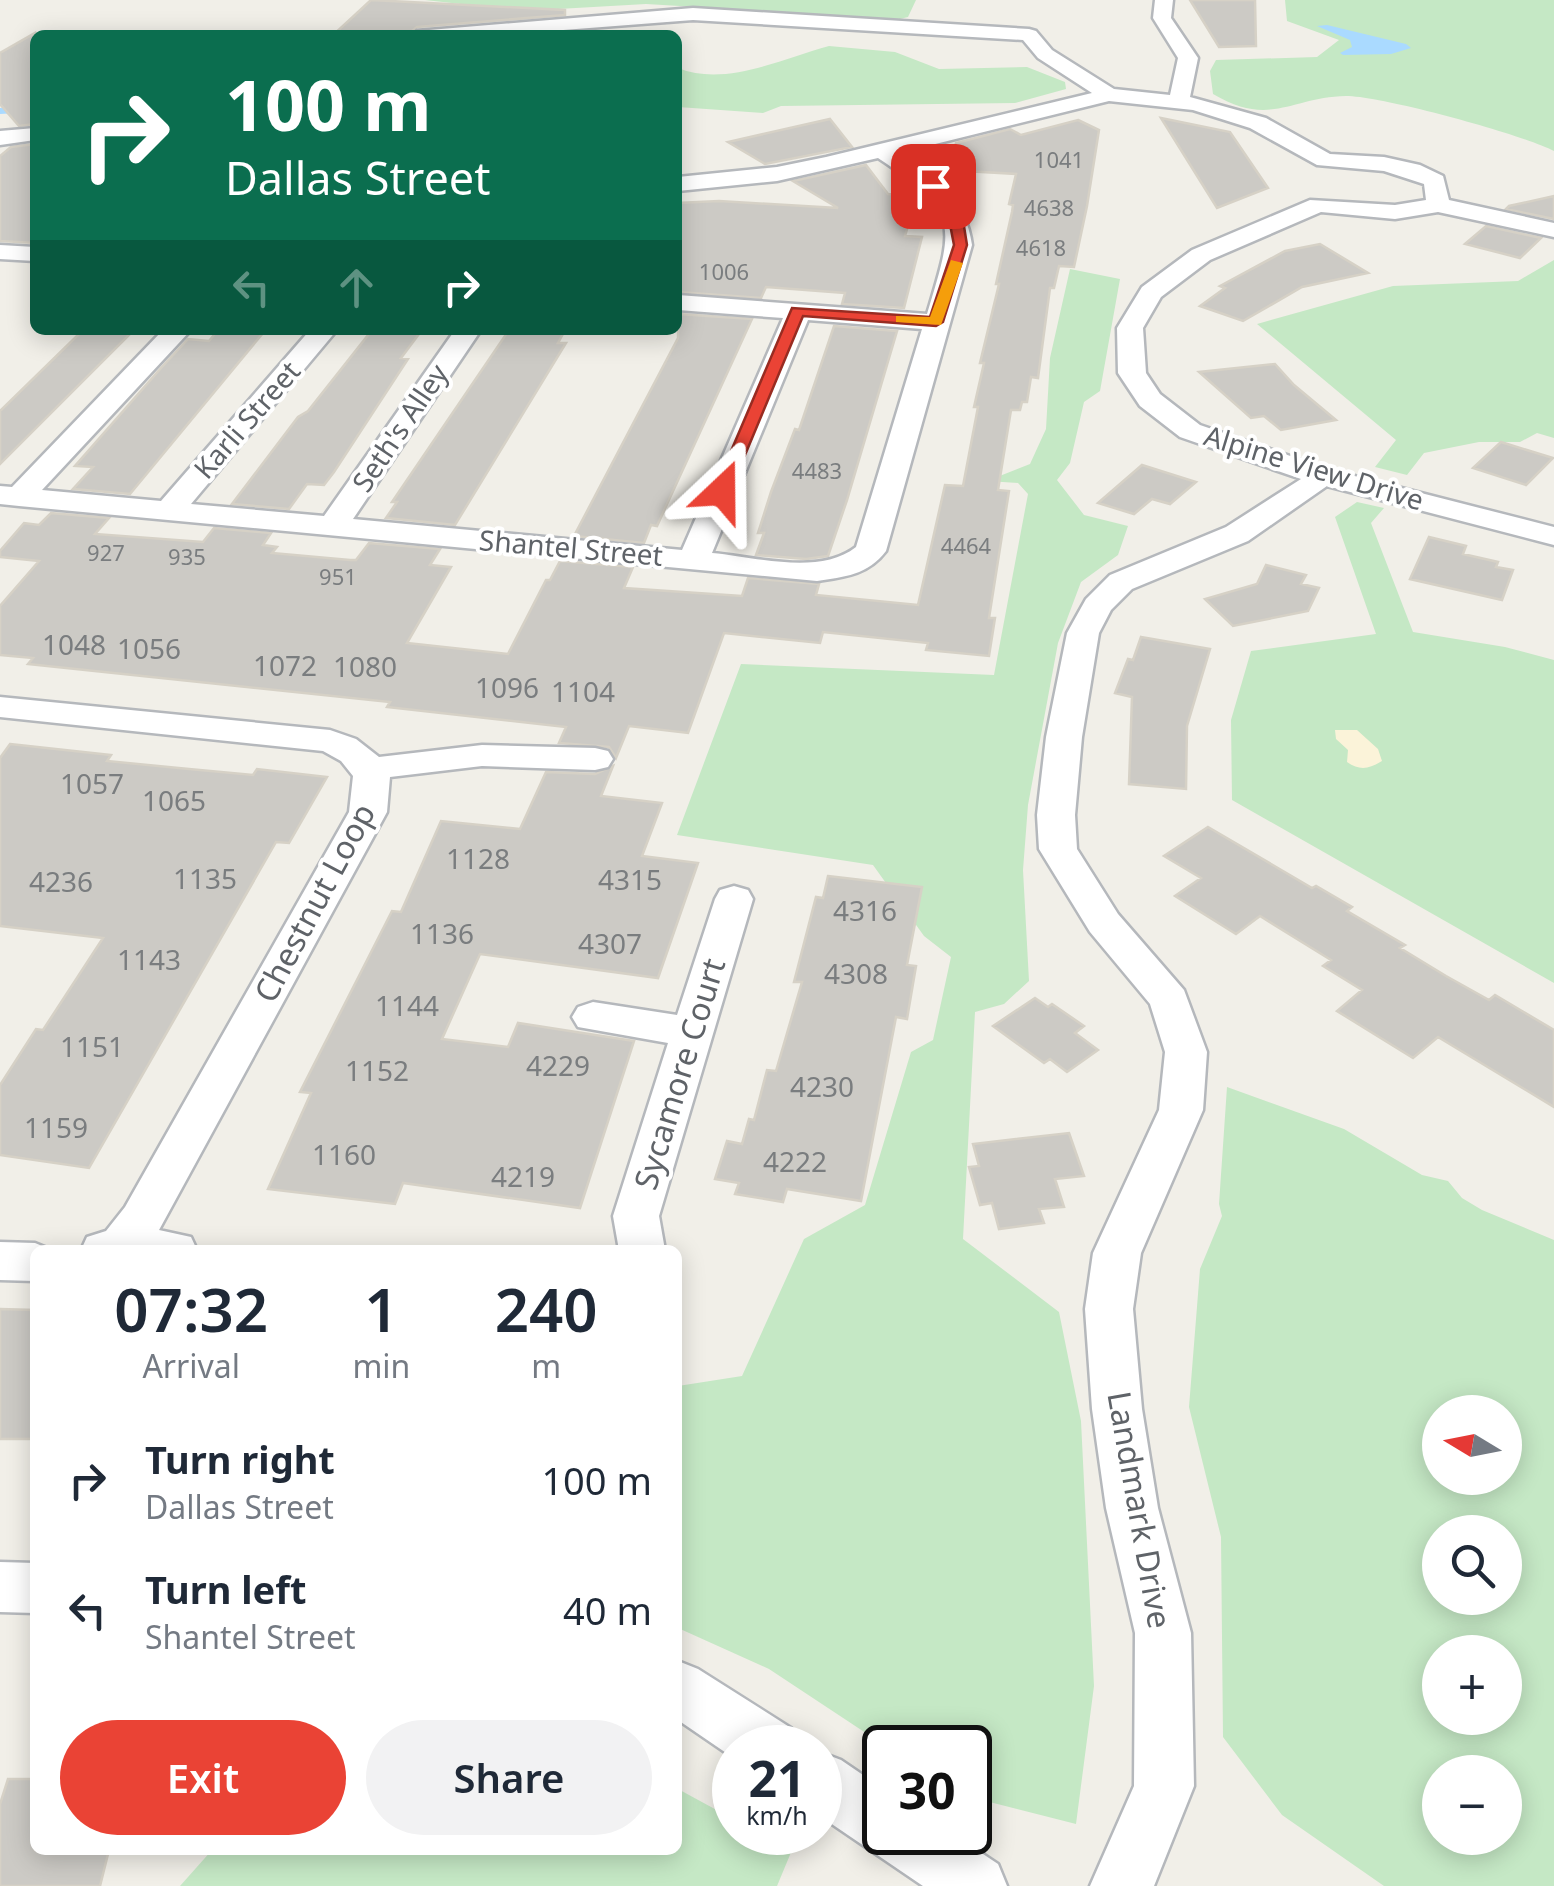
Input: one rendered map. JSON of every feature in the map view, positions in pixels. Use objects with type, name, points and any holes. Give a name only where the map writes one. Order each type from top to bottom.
[{"type":"street","points":[[1164,0],[1162,18],[1188,58],[1179,100]]},
{"type":"street","points":[[428,30],[683,14],[1029,35],[1045,54],[1109,95]]},
{"type":"street","points":[[682,184],[777,174],[1109,95],[1179,100],[1258,122],[1325,160],[1412,170],[1435,181],[1438,205]]},
{"type":"street","points":[[0,138],[30,135]]},
{"type":"street","name":"Shantel Street","points":[[10,496],[818,572],[851,566],[870,551],[960,245],[960,225],[933,186],[882,151]]},
{"type":"street","points":[[1318,205],[1328,185],[1325,160]]},
{"type":"street","name":"Alpine View Drive","points":[[1554,230],[1438,205],[1395,212],[1318,205],[1201,255],[1151,292],[1130,328],[1132,373],[1150,400],[1190,431],[1321,476],[1554,536]]},
{"type":"street","points":[[0,252],[30,254]]},
{"type":"street","points":[[682,302],[936,322]]},
{"type":"street","points":[[694,558],[798,312]]},
{"type":"street","points":[[10,496],[173,335]]},
{"type":"street","name":"Karli Street","points":[[169,511],[320,335]]},
{"type":"street","name":"Seth's Alley","points":[[333,526],[465,335]]},
{"type":"street","name":"Landmark Drive","points":[[1132,1867],[1164,1786],[1163,1633],[1132,1508],[1117,1408],[1109,1309],[1117,1253],[1181,1110],[1186,1052],[1168,1000],[1104,923],[1058,849],[1056,815],[1064,737],[1083,634],[1098,606],[1121,582],[1237,534],[1304,492],[1321,476]]},
{"type":"street","name":"Chestnut Loop","points":[[0,707],[330,741],[352,750],[371,769],[376,790],[368,812],[142,1220],[116,1245]]},
{"type":"street","points":[[371,769],[459,754],[532,753],[595,759]]},
{"type":"street","name":"Sycamore Court","points":[[641,1245],[636,1216],[734,898]]},
{"type":"street","points":[[593,1017],[692,1032]]},
{"type":"street","points":[[0,1261],[30,1262]]},
{"type":"street","points":[[0,1587],[30,1588]]},
{"type":"street","points":[[682,1691],[735,1725]]},
{"type":"street","points":[[930,1855],[976,1886]]},
{"type":"green space","points":[[425,0],[916,0],[908,17],[900,19],[646,4],[523,11]]},
{"type":"green space","points":[[1285,0],[1554,0],[1554,151],[1513,135],[1389,102],[1346,96],[1266,110],[1233,104],[1213,94],[1210,71],[1216,60],[1317,57],[1339,40],[1287,21]]},
{"type":"green space","points":[[829,46],[895,52],[939,69],[1027,67],[1065,82],[1066,89],[1015,103],[781,106],[763,113],[682,107],[682,69],[734,73]]},
{"type":"green space","points":[[1554,260],[1554,438],[1537,433],[1520,442],[1479,442],[1424,453],[1407,475],[1375,467],[1396,440],[1257,324],[1393,286],[1518,281]]},
{"type":"green space","points":[[1070,269],[1120,279],[1100,391],[1084,402],[1070,463],[1057,480],[1084,515],[1128,526],[1118,555],[1081,582],[1058,643],[1028,805],[1023,870],[1029,981],[1004,1004],[975,1012],[963,1239],[1059,1312],[1081,1421],[1094,1686],[1076,1824],[992,1803],[992,1725],[862,1725],[862,1730],[769,1669],[682,1630],[682,1385],[742,1376],[804,1239],[865,1205],[911,1052],[933,1040],[951,957],[924,936],[873,865],[677,835],[741,664],[994,675],[1028,494],[1018,483],[987,481],[1030,464],[1046,429],[1050,358]]},
{"type":"green space","points":[[1357,502],[1384,508],[1371,523],[1413,632],[1505,647],[1554,660],[1554,983],[1232,800],[1231,720],[1251,651],[1376,634],[1335,517]]},
{"type":"green space","points":[[1227,1087],[1344,1129],[1422,1175],[1448,1181],[1462,1198],[1482,1210],[1554,1240],[1554,1886],[1384,1886],[1282,1815],[1223,1737],[1221,1537],[1189,1407],[1200,1269],[1222,1216],[1219,1204]]},
{"type":"green space","points":[[682,1791],[712,1807],[712,1855],[790,1855],[777,1886],[180,1886],[208,1855],[682,1855]]},
{"type":"sand","points":[[1335,730],[1357,730],[1378,749],[1382,761],[1365,768],[1347,762],[1348,750],[1336,739]]},
{"type":"water","points":[[1327,25],[1411,48],[1391,54],[1343,55],[1340,53],[1352,47],[1350,40],[1317,26]]},
{"type":"building","points":[[371,0],[565,10],[565,15],[413,30],[338,30]]},
{"type":"building","points":[[1190,0],[1255,0],[1256,46],[1219,47]]},
{"type":"building","points":[[30,36],[30,125],[19,126],[0,104],[0,53]]},
{"type":"building","points":[[1161,118],[1230,132],[1268,188],[1217,208]]},
{"type":"building","points":[[830,119],[852,147],[765,164],[728,142]]},
{"type":"building","points":[[1078,120],[1099,130],[1087,206],[1074,267],[1059,266],[1054,288],[1050,288],[1038,378],[1031,377],[1027,402],[1022,402],[1020,410],[1011,410],[998,490],[1009,491],[989,618],[995,618],[989,656],[926,650],[928,643],[823,632],[820,643],[724,633],[688,733],[629,726],[616,758],[609,747],[559,743],[566,727],[387,707],[390,702],[28,664],[33,658],[0,655],[0,606],[39,561],[0,557],[0,551],[24,523],[39,525],[51,513],[109,518],[95,534],[203,542],[214,528],[271,533],[263,545],[277,547],[272,553],[356,560],[369,543],[440,549],[430,565],[451,567],[407,643],[508,654],[560,561],[633,567],[624,588],[742,596],[748,578],[819,584],[816,595],[918,605],[945,485],[963,486],[978,407],[974,407],[984,363],[980,363],[999,284],[1016,174],[948,170],[956,143],[1010,129],[1021,135]]},
{"type":"building","points":[[30,145],[30,243],[0,241],[0,156],[11,147]]},
{"type":"building","points":[[866,165],[888,194],[917,196],[905,236],[922,237],[904,308],[842,304],[845,293],[766,287],[761,298],[682,292],[682,203],[719,201],[838,208],[793,181]]},
{"type":"building","points":[[1554,196],[1554,219],[1506,209],[1509,206]]},
{"type":"building","points":[[1486,226],[1541,238],[1520,258],[1465,244]]},
{"type":"building","points":[[1320,244],[1368,273],[1302,287],[1243,321],[1200,306],[1225,288],[1220,286],[1285,251]]},
{"type":"building","points":[[682,314],[752,319],[657,526],[651,525],[644,543],[574,536],[682,335]]},
{"type":"building","points":[[834,326],[897,331],[828,556],[806,559],[756,555],[764,533],[758,533],[771,492],[795,429],[799,430]]},
{"type":"building","points":[[78,335],[129,335],[0,464],[0,411]]},
{"type":"building","points":[[214,335],[261,335],[130,494],[73,489],[93,467],[75,466],[161,368],[188,339],[209,341]]},
{"type":"building","points":[[368,335],[418,335],[401,358],[408,359],[324,485],[307,484],[289,509],[232,504],[298,417],[308,411]]},
{"type":"building","points":[[506,335],[562,335],[558,343],[566,343],[455,525],[386,518],[397,502],[392,502]]},
{"type":"building","points":[[1275,364],[1336,420],[1281,430],[1264,416],[1251,418],[1199,372]]},
{"type":"building","points":[[1501,442],[1553,458],[1526,485],[1473,468]]},
{"type":"building","points":[[1142,465],[1196,482],[1170,504],[1152,499],[1134,514],[1098,503]]},
{"type":"building","points":[[1429,537],[1466,546],[1463,554],[1498,562],[1496,567],[1513,570],[1502,600],[1410,579]]},
{"type":"building","points":[[1266,565],[1306,575],[1301,584],[1319,588],[1308,611],[1233,626],[1205,599],[1257,584]]},
{"type":"building","points":[[1141,637],[1210,649],[1187,726],[1186,789],[1129,784],[1132,697],[1115,693]]},
{"type":"building","points":[[10,744],[111,755],[107,761],[253,775],[257,769],[327,777],[289,843],[276,842],[89,1168],[0,1155],[0,1085],[36,1029],[43,1030],[103,938],[0,926],[0,758]]},
{"type":"building","points":[[613,766],[601,796],[662,803],[642,856],[698,863],[658,978],[480,954],[442,1039],[508,1047],[518,1023],[634,1041],[580,1208],[403,1183],[395,1204],[268,1189],[311,1093],[300,1092],[392,911],[401,912],[441,821],[520,829],[546,772],[595,774]]},
{"type":"building","points":[[1208,827],[1352,907],[1347,911],[1405,945],[1400,948],[1446,976],[1489,1000],[1495,995],[1554,1030],[1554,1107],[1438,1037],[1413,1058],[1337,1011],[1362,990],[1323,966],[1331,960],[1260,916],[1236,934],[1175,896],[1201,878],[1164,856]]},
{"type":"building","points":[[828,876],[922,887],[907,965],[916,966],[907,1019],[896,1017],[861,1201],[787,1189],[783,1202],[735,1194],[739,1183],[715,1179],[727,1141],[742,1144],[749,1119],[754,1120],[767,1070],[776,1071],[802,982],[794,982],[816,897],[823,898]]},
{"type":"building","points":[[1035,998],[1048,1007],[1052,1004],[1084,1026],[1075,1033],[1098,1050],[1067,1072],[1050,1059],[1044,1063],[993,1026]]},
{"type":"building","points":[[1069,1133],[1084,1176],[1055,1179],[1064,1207],[1039,1209],[1044,1223],[999,1229],[992,1203],[980,1205],[969,1167],[979,1166],[973,1144]]},
{"type":"building","points":[[0,1309],[30,1310],[30,1439],[0,1439]]},
{"type":"building","points":[[8,1779],[30,1779],[30,1855],[108,1855],[100,1886],[0,1886],[0,1804]]},
{"type":"waterway","points":[[0,111],[30,109]]},
{"type":"slow traffic","points":[[901,319],[936,322],[956,263]]},
{"type":"route","points":[[722,491],[798,312],[936,322],[956,263],[960,225],[933,186]]}]
